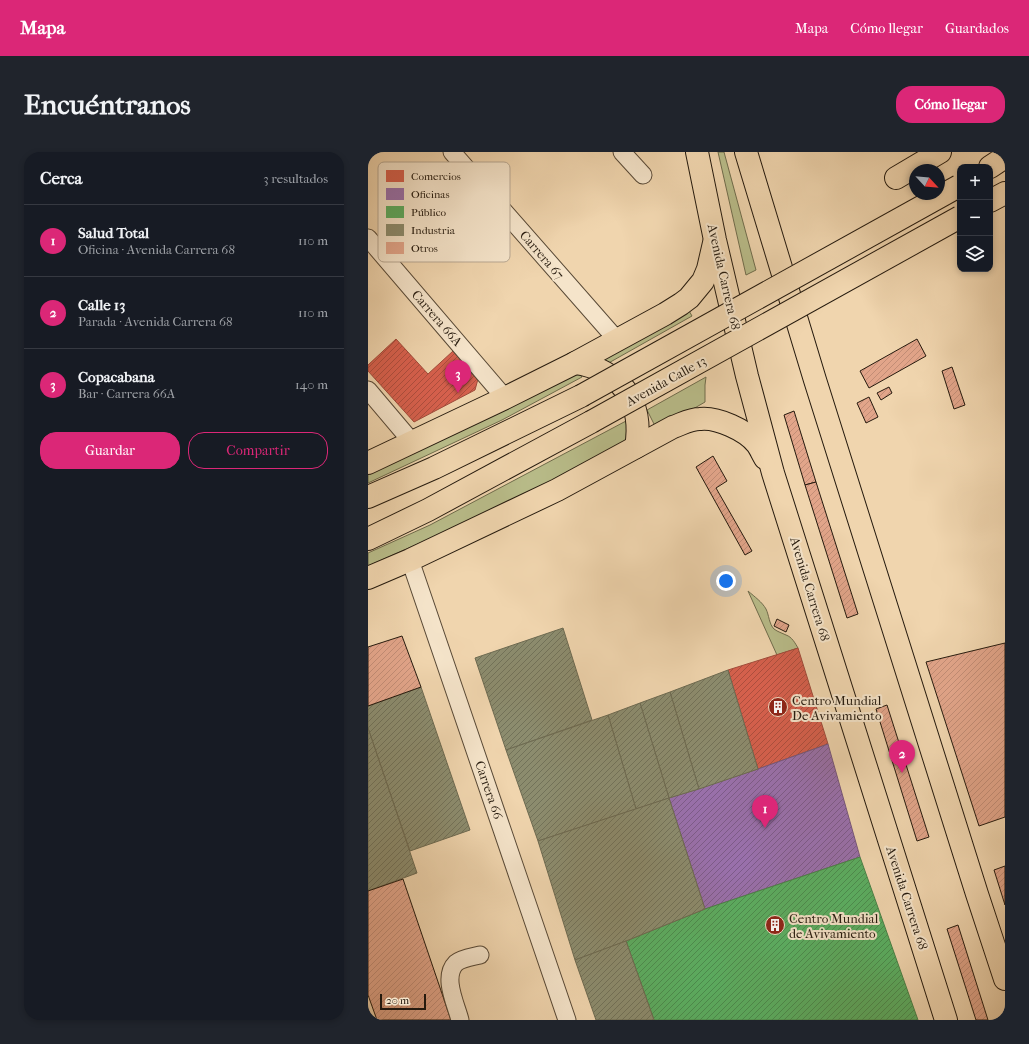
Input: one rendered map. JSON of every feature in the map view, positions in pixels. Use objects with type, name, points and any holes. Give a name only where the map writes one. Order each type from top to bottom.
[{"type":"main road","name":"Avenida Carrera 68","points":[[697,152],[715,240],[747,376],[773,473],[946,1020]]},
{"type":"main road","points":[[746,152],[815,380],[1005,979]]},
{"type":"main road","points":[[896,178],[940,152]]},
{"type":"main road","points":[[993,165],[1005,157]]},
{"type":"main road","points":[[368,497],[434,468],[581,396],[957,188]]},
{"type":"main road","points":[[992,200],[1005,193]]},
{"type":"main road","name":"Avenida Calle 13","points":[[368,539],[435,506],[591,422],[957,219]]},
{"type":"main road","points":[[368,463],[506,398],[575,363],[681,304],[689,298],[703,281],[715,240]]},
{"type":"main road","points":[[575,363],[590,366],[603,372],[615,380],[626,391],[637,418],[638,428],[636,447]]},
{"type":"main road","points":[[368,578],[410,560],[557,490],[685,422],[699,419],[713,419],[727,424],[748,436],[757,444],[773,473]]},
{"type":"street","name":"Carrera 67","points":[[452,152],[461,162]]},
{"type":"street","points":[[622,152],[643,174]]},
{"type":"street","name":"Carrera 67","points":[[510,218],[617,340]]},
{"type":"street","name":"Carrera 66A","points":[[368,238],[378,250]]},
{"type":"street","name":"Carrera 66A","points":[[389,262],[506,398]]},
{"type":"street","points":[[368,390],[412,442]]},
{"type":"street","name":"Carrera 66","points":[[410,560],[567,1020]]},
{"type":"street","points":[[460,1020],[449,982],[450,974],[456,964],[466,958],[480,955]]},
{"type":"green space","points":[[718,152],[724,152],[756,270],[746,275]]},
{"type":"green space","points":[[688,309],[692,316],[605,365],[597,361]]},
{"type":"green space","points":[[578,372],[582,377],[502,420],[368,483],[368,472]]},
{"type":"green space","points":[[706,377],[705,402],[657,430],[647,410]]},
{"type":"green space","points":[[626,421],[630,441],[481,516],[368,566],[368,553],[430,525]]},
{"type":"green space","points":[[748,591],[764,606],[774,629],[790,637],[798,648],[777,655]]},
{"type":"building: Comercios","points":[[396,339],[428,374],[453,351],[478,379],[475,390],[414,422],[368,371],[368,365]]},
{"type":"building: Comercios","name":"Centro Mundial De Avivamiento","points":[[798,648],[828,744],[758,769],[728,670]]},
{"type":"building: Oficinas","points":[[828,744],[860,857],[705,909],[669,798]]},
{"type":"building: Público","name":"Centro Mundial de Avivamiento","points":[[860,857],[918,1020],[654,1020],[626,941],[705,909]]},
{"type":"building: Industria","points":[[563,628],[592,720],[506,750],[475,658]]},
{"type":"building: Industria","points":[[728,670],[758,769],[699,789],[670,692]]},
{"type":"building: Industria","points":[[421,687],[470,830],[410,851],[368,728],[368,706]]},
{"type":"building: Industria","points":[[670,692],[699,789],[669,798],[640,703]]},
{"type":"building: Industria","points":[[640,703],[669,798],[636,809],[608,715]]},
{"type":"building: Industria","points":[[608,715],[636,809],[538,841],[506,750]]},
{"type":"building: Industria","points":[[368,728],[417,873],[368,891]]},
{"type":"building: Industria","points":[[669,798],[705,909],[575,960],[538,841]]},
{"type":"building: Industria","points":[[626,941],[654,1020],[596,1020],[575,960]]},
{"type":"building: Otros","points":[[917,339],[926,356],[869,388],[860,371]]},
{"type":"building: Otros","points":[[952,367],[965,405],[954,409],[942,371]]},
{"type":"building: Otros","points":[[889,387],[892,393],[881,400],[877,393]]},
{"type":"building: Otros","points":[[869,397],[878,417],[866,423],[857,403]]},
{"type":"building: Otros","points":[[794,411],[816,482],[805,485],[784,415]]},
{"type":"building: Otros","points":[[713,456],[727,481],[716,488],[752,551],[745,555],[696,467]]},
{"type":"building: Otros","points":[[816,482],[858,614],[847,618],[805,485]]},
{"type":"building: Otros","points":[[777,619],[789,625],[786,632],[774,626]]},
{"type":"building: Otros","points":[[402,636],[421,687],[368,706],[368,647]]},
{"type":"building: Otros","points":[[1005,643],[1005,817],[979,826],[926,662]]},
{"type":"building: Otros","points":[[887,705],[929,837],[917,841],[876,709]]},
{"type":"building: Otros","points":[[1005,866],[1005,905],[994,870]]},
{"type":"building: Otros","points":[[403,879],[451,1020],[377,1020],[368,995],[368,891]]},
{"type":"building: Otros","points":[[958,925],[988,1020],[976,1020],[947,929]]},
{"type":"place","name":"Copacabana","points":[[458,393]]},
{"type":"place","name":"Centro Mundial De Avivamiento","points":[[778,707]]},
{"type":"place","name":"Calle 13","points":[[902,773]]},
{"type":"place","name":"Salud Total","points":[[765,828]]},
{"type":"place","name":"Centro Mundial de Avivamiento","points":[[775,925]]}]
